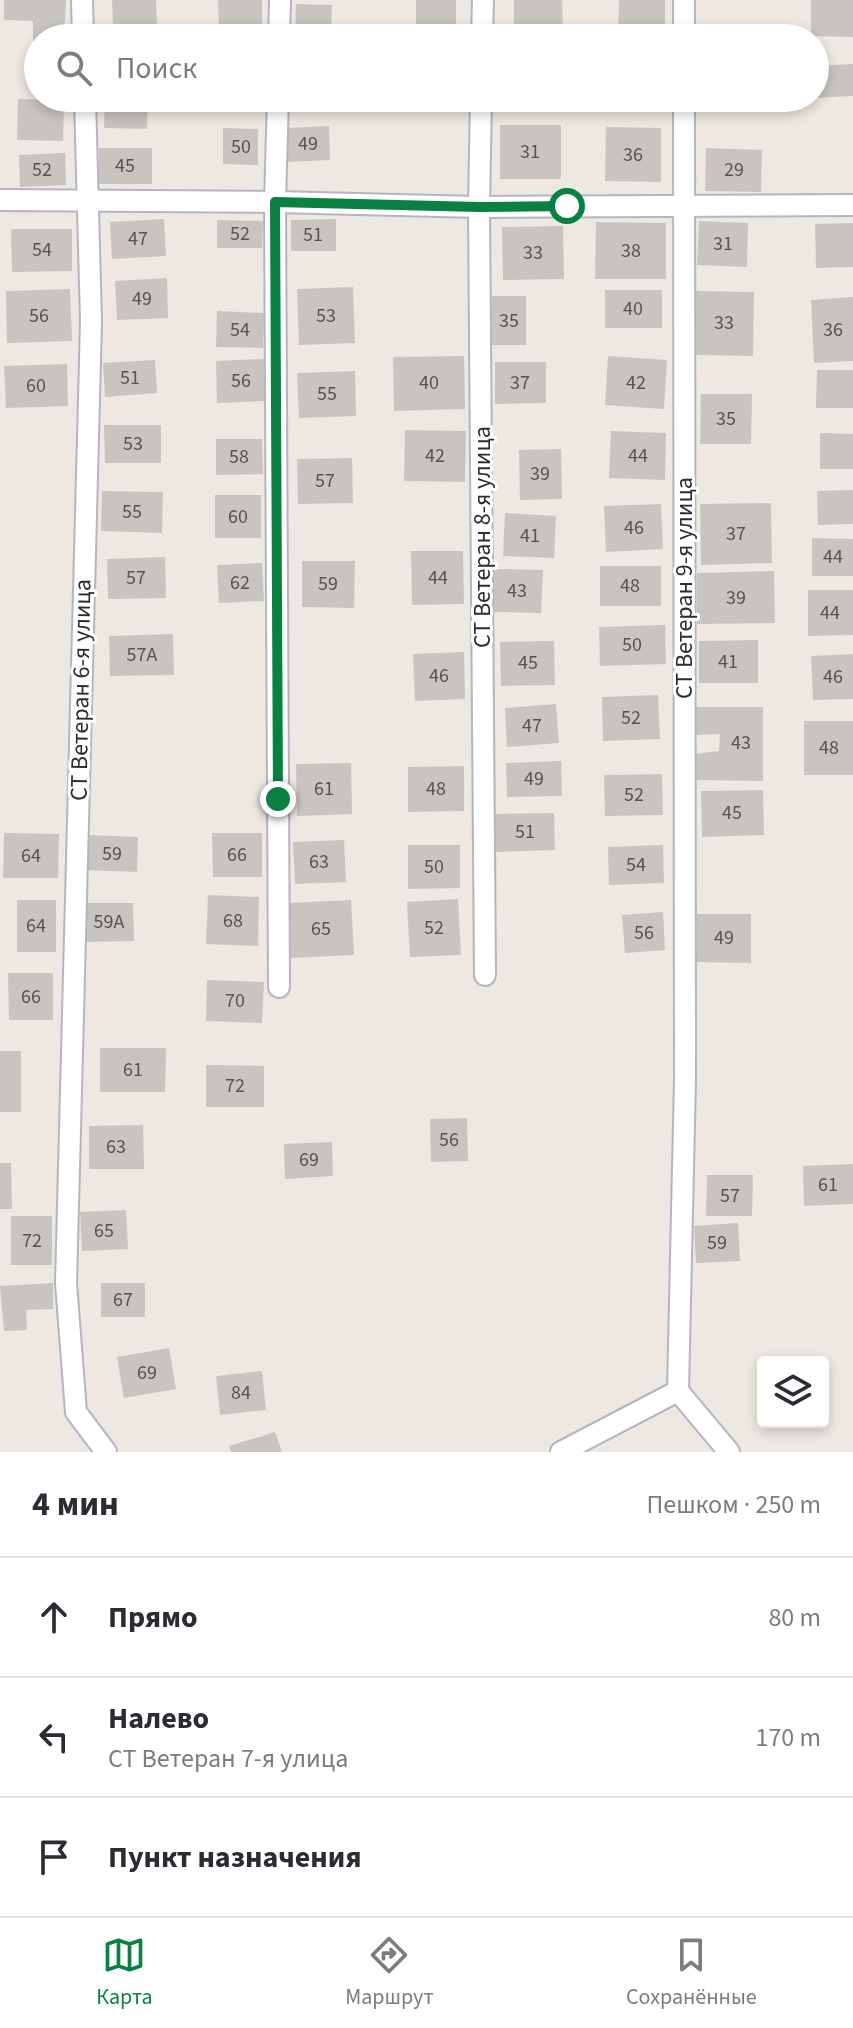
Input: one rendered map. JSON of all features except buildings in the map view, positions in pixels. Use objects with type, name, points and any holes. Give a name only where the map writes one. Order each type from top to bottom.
[{"type":"street","points":[[82,0],[83,24]]},
{"type":"street","points":[[279,24],[280,0]]},
{"type":"street","points":[[482,24],[483,0]]},
{"type":"street","points":[[684,0],[684,24]]},
{"type":"street","name":"СТ Ветеран 6-я улица","points":[[85,112],[91,322],[66,1283],[76,1412],[106,1452]]},
{"type":"street","points":[[278,112],[275,202],[279,987]]},
{"type":"street","name":"СТ Ветеран 8-я улица","points":[[481,112],[485,975]]},
{"type":"street","name":"СТ Ветеран 9-я улица","points":[[678,1391],[685,1079],[684,112]]},
{"type":"street","points":[[0,200],[479,207],[853,205]]},
{"type":"street","points":[[561,1452],[678,1391],[729,1452]]},
{"type":"route","points":[[278,799],[275,202],[567,206]]}]
